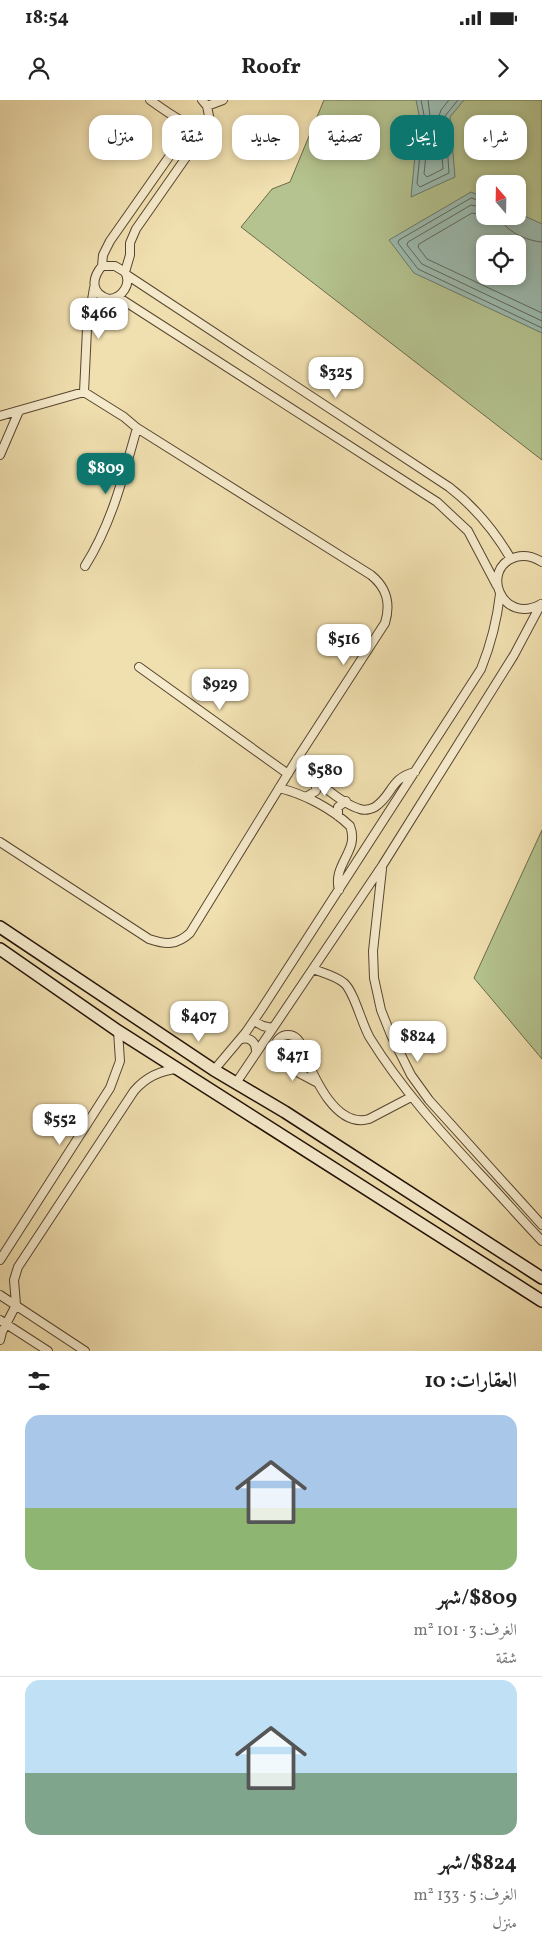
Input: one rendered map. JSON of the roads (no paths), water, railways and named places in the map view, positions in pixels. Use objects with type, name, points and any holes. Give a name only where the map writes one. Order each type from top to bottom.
[{"type":"street","points":[[150,100],[172,115]]},
{"type":"street","points":[[202,100],[207,106],[209,115]]},
{"type":"street","points":[[207,106],[222,100]]},
{"type":"street","points":[[84,392],[88,329],[94,278],[102,266],[103,255],[110,241],[167,160]]},
{"type":"street","points":[[94,288],[104,298],[114,298],[118,297],[126,287],[130,243],[136,228],[184,160]]},
{"type":"street","points":[[102,266],[115,266],[126,273],[449,487],[469,503],[484,519],[511,559]]},
{"type":"street","points":[[118,297],[437,502],[468,531],[499,590],[510,606],[518,609],[534,608],[541,603]]},
{"type":"street","points":[[0,416],[84,392],[124,416],[137,428],[370,575],[379,582],[385,591],[388,601],[385,623],[278,788],[190,933],[182,940],[172,944],[160,943],[149,939],[0,842]]},
{"type":"street","points":[[0,455],[19,411]]},
{"type":"street","points":[[85,566],[96,549],[114,510],[137,428]]},
{"type":"street","points":[[214,1070],[254,1020],[481,669],[491,645],[495,628],[500,570],[511,559],[522,555],[538,556],[542,562]]},
{"type":"street","points":[[236,1083],[382,866],[514,655],[541,603]]},
{"type":"street","points":[[138,667],[288,774]]},
{"type":"street","points":[[297,759],[302,767],[316,780],[360,809],[371,809],[380,802],[401,777],[415,772]]},
{"type":"street","points":[[306,797],[316,791],[316,780]]},
{"type":"street","points":[[278,788],[306,797],[338,816],[350,826],[353,841],[338,873],[337,882],[339,890]]},
{"type":"street","points":[[338,816],[338,807],[346,801]]},
{"type":"street","points":[[382,866],[372,951],[374,978],[381,1010],[411,1075],[429,1100],[542,1226],[540,1239]]},
{"type":"street","points":[[0,928],[214,1070],[285,1112],[538,1275],[522,1288]]},
{"type":"street","points":[[0,949],[118,1030],[542,1301]]},
{"type":"street","points":[[313,969],[339,980],[347,986],[370,1037],[400,1083],[516,1215],[540,1239]]},
{"type":"street","points":[[254,1020],[263,1026],[272,1028]]},
{"type":"street","points":[[0,1260],[110,1088],[120,1061],[118,1030]]},
{"type":"street","points":[[316,1082],[299,1073],[276,1053],[275,1047],[280,1038],[285,1036],[296,1037],[316,1082],[338,1110],[349,1118],[356,1120],[369,1119],[411,1097]]},
{"type":"street","points":[[240,1039],[248,1038],[252,1040],[255,1043],[256,1051]]},
{"type":"street","points":[[284,1060],[296,1059],[301,1047]]},
{"type":"street","points":[[0,1340],[3,1322],[16,1305],[14,1280],[18,1267],[134,1091],[144,1081],[156,1074],[179,1069]]},
{"type":"street","points":[[400,1083],[411,1075]]},
{"type":"street","points":[[273,1129],[285,1112]]},
{"type":"street","points":[[0,1295],[85,1351]]},
{"type":"street","points":[[3,1322],[48,1351]]},
{"type":"water","points":[[416,100],[464,100],[452,115],[419,115]]},
{"type":"water","points":[[415,160],[454,160],[455,177],[411,197]]},
{"type":"water","points":[[471,192],[476,194],[476,225],[526,225],[526,217],[542,224],[542,333],[414,273],[389,240]]}]
